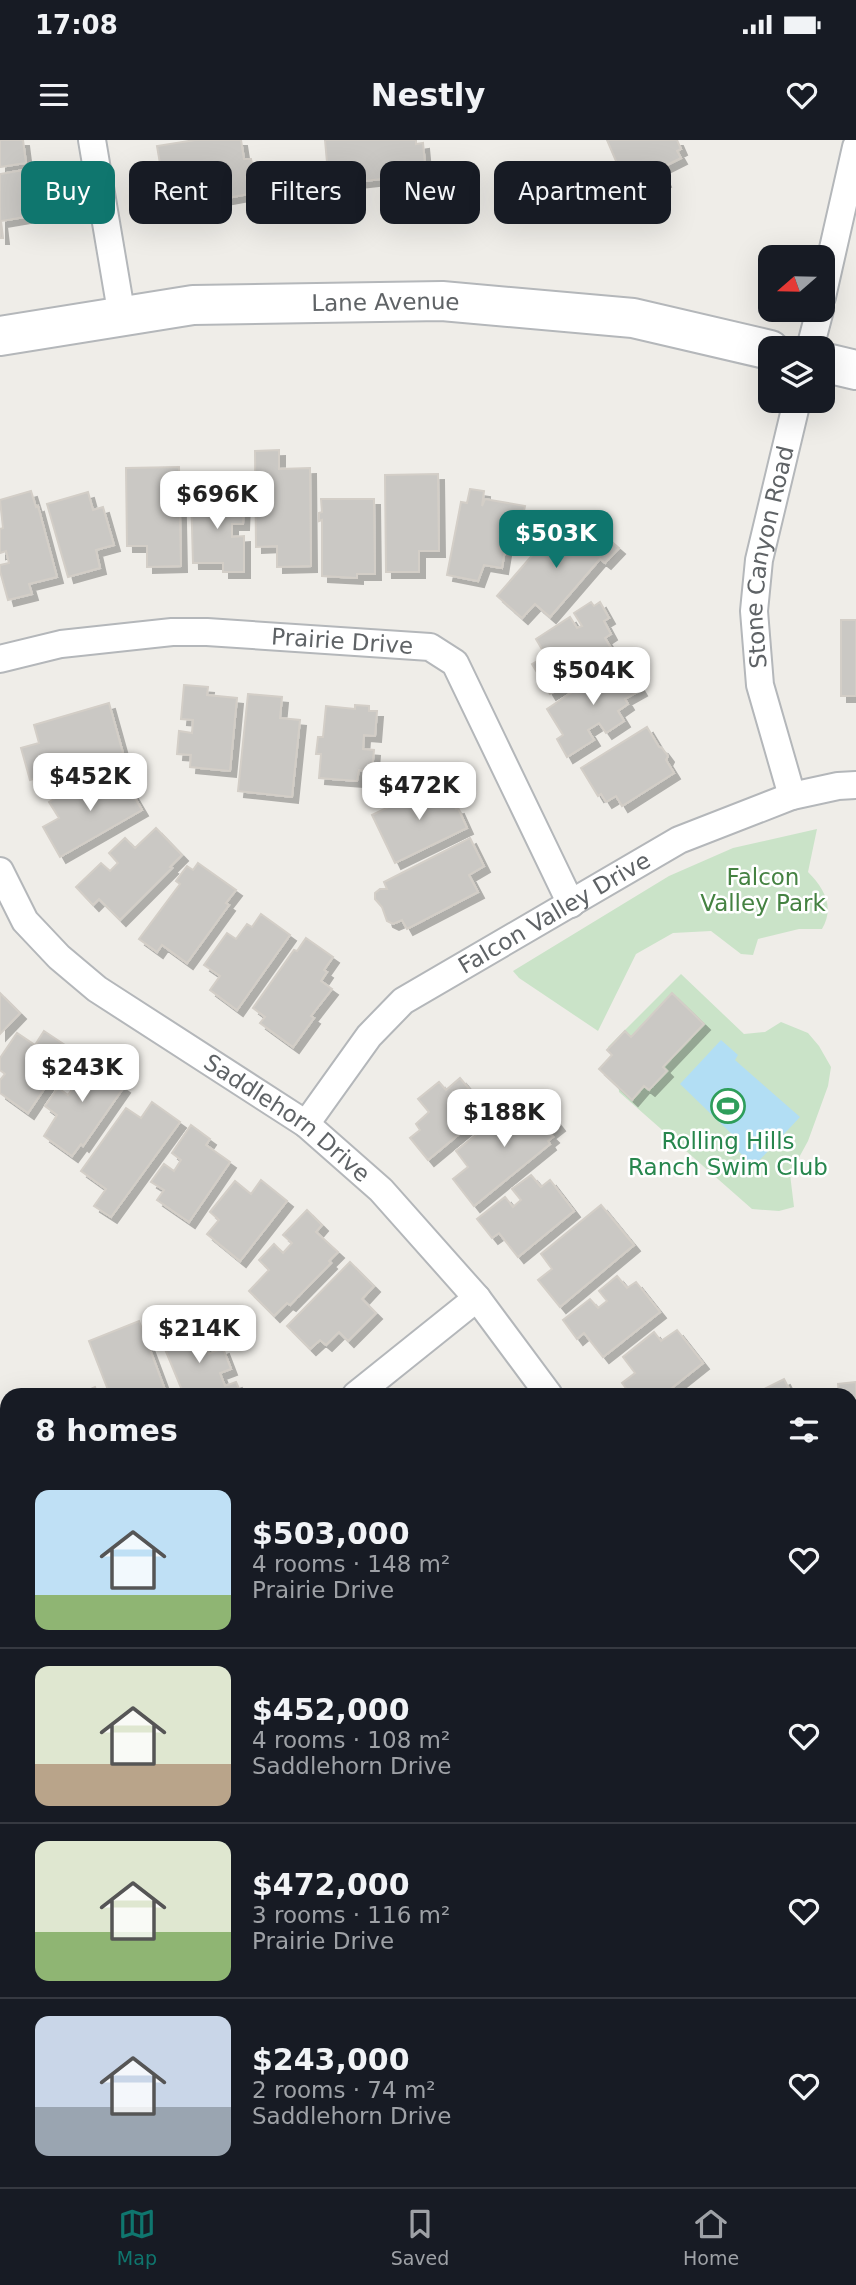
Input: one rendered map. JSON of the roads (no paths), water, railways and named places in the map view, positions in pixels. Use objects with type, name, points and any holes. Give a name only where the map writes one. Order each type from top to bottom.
[{"type":"main road","name":"Lane Avenue","points":[[0,336],[193,305],[442,301],[633,318],[758,347]]},
{"type":"main road","points":[[835,365],[856,370]]},
{"type":"street","points":[[92,140],[122,317]]},
{"type":"street","points":[[834,245],[856,147]]},
{"type":"street","name":"Stone Canyon Road","points":[[792,796],[760,685],[754,611],[759,560],[794,413]]},
{"type":"street","name":"Prairie Drive","points":[[0,659],[61,643],[172,632],[429,647],[455,663],[571,904]]},
{"type":"street","name":"Falcon Valley Drive","points":[[306,1124],[369,1036],[403,1002],[678,840],[792,796],[856,785]]},
{"type":"street","name":"Saddlehorn Drive","points":[[0,872],[25,921],[59,957],[97,989],[306,1124],[381,1190],[477,1298],[544,1388]]},
{"type":"street","points":[[365,1388],[477,1298]]},
{"type":"water","points":[[721,1040],[738,1055],[735,1060],[800,1117],[754,1166],[736,1149],[740,1142],[680,1084]]},
{"type":"place","name":"Rolling Hills Ranch Swim Club","points":[[728,1106]]},
{"type":"park label","name":"Falcon Valley Park","points":[[763,890]]}]
